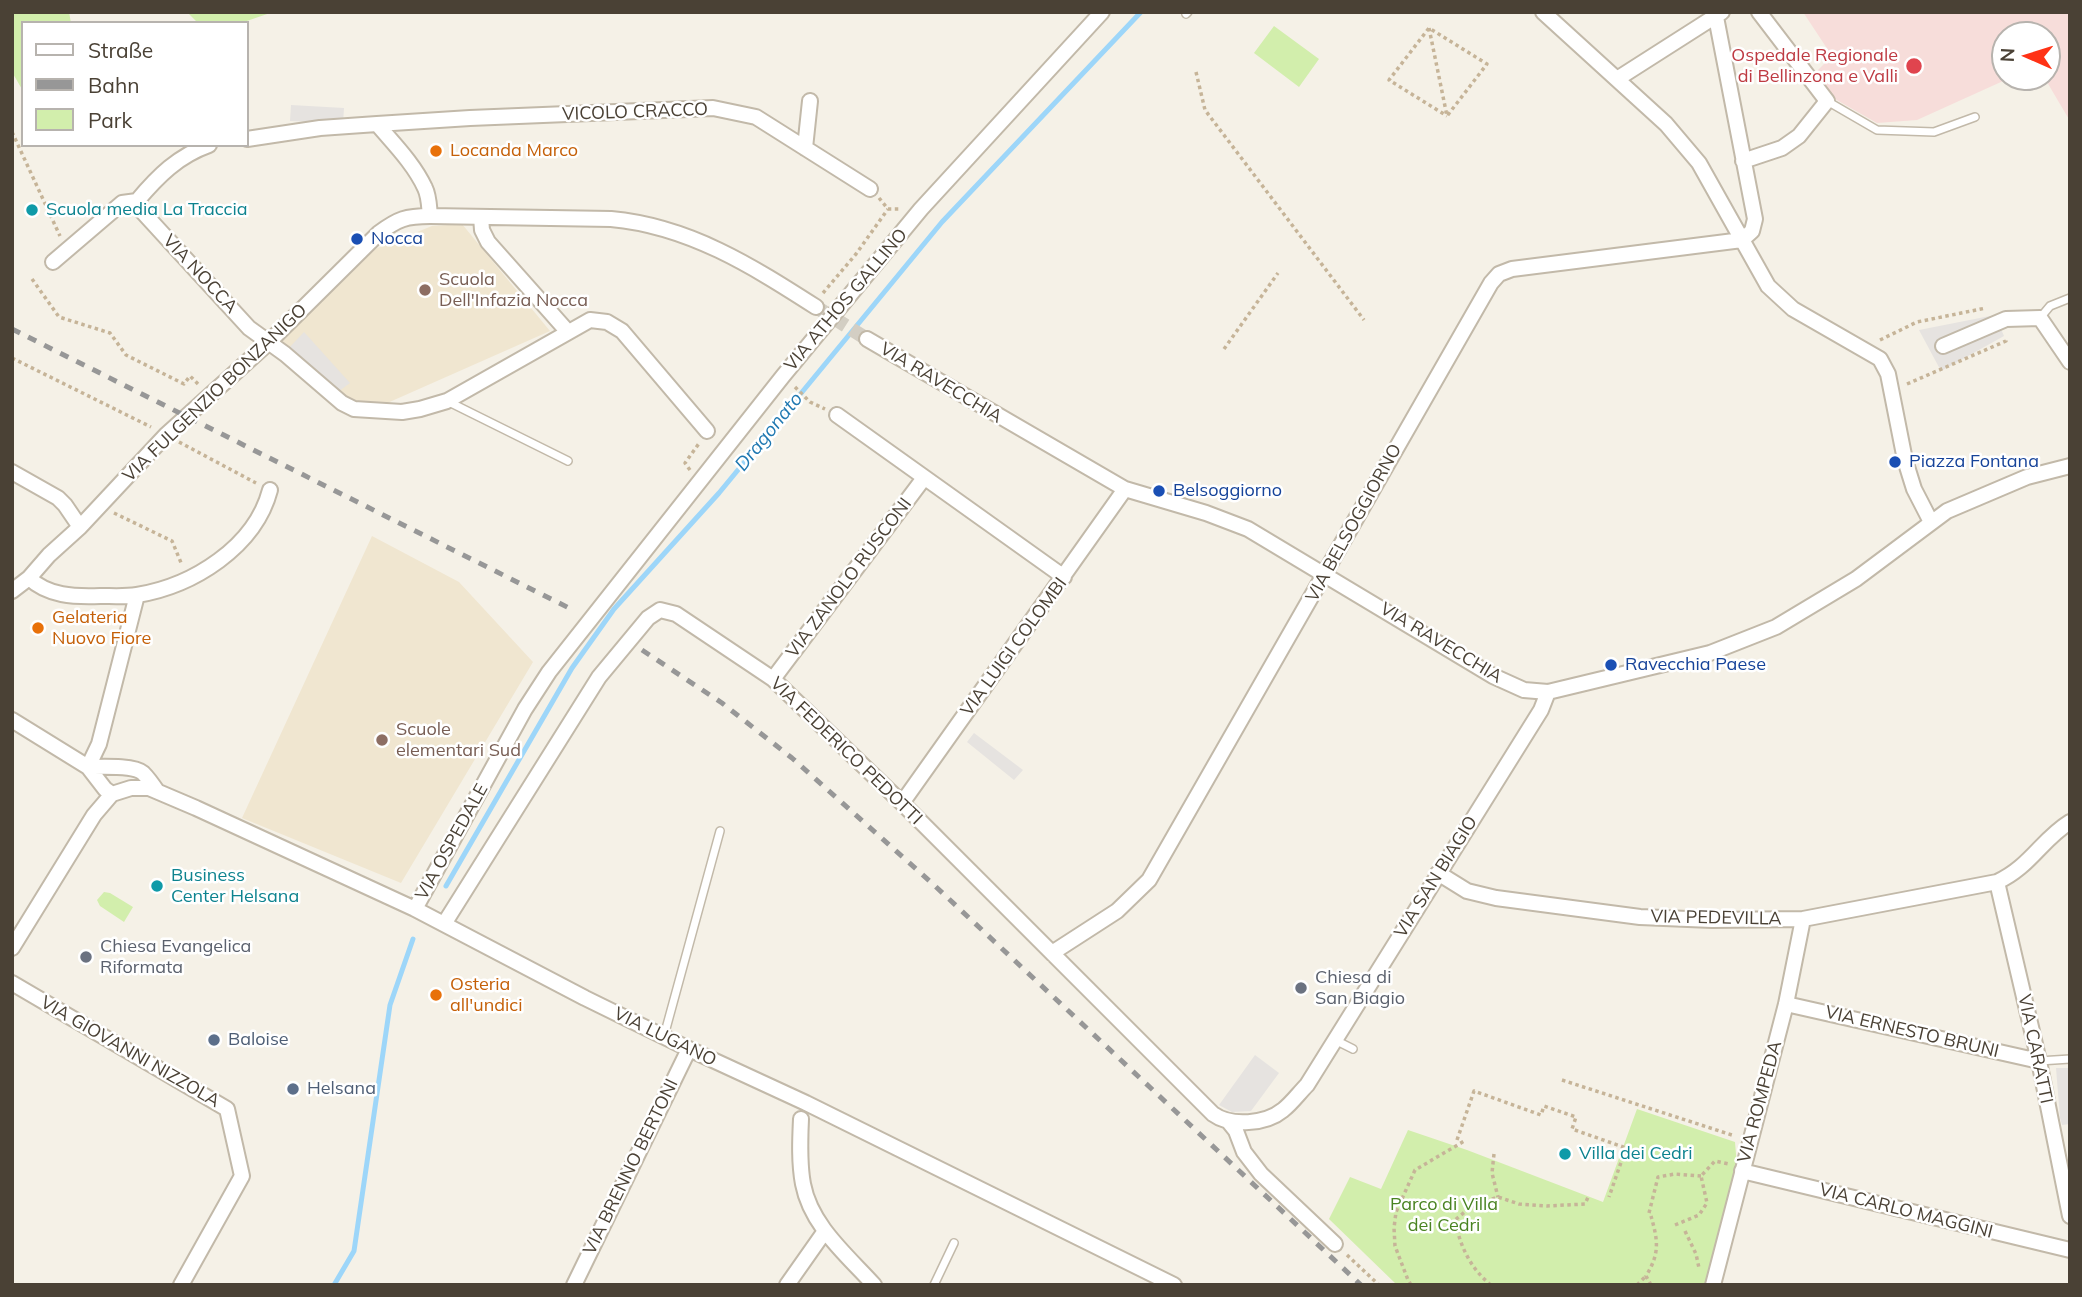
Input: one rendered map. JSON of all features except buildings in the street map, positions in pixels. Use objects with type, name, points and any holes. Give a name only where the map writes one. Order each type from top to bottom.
[{"type":"street","name":"VIA ATHOS GALLINO","points":[[606,600],[783,376],[921,209],[1102,12]]},
{"type":"street","points":[[1543,12],[1666,124],[1699,163],[1768,286],[1779,298],[1793,309],[1880,359],[1888,374],[1905,460],[1914,489],[1931,522]]},
{"type":"street","points":[[1743,161],[1782,148],[1799,136],[1827,101],[1759,12]]},
{"type":"street","points":[[1616,79],[1719,15],[1755,219],[1752,231],[1742,240]]},
{"type":"street","points":[[805,148],[810,101]]},
{"type":"street","name":"VICOLO CRACCO","points":[[377,124],[713,108],[756,117],[870,189]]},
{"type":"street","points":[[248,139],[320,128],[377,124],[414,169],[425,187],[430,216],[611,219],[669,229],[758,270],[815,306]]},
{"type":"street","points":[[53,262],[122,203],[137,201],[172,165],[189,152],[203,147]]},
{"type":"street","name":"VIA NOCCA","points":[[137,201],[139,208],[249,328],[285,354],[342,403],[354,409],[402,412],[447,401],[590,320],[607,322],[621,331],[707,431]]},
{"type":"street","name":"VIA FULGENZIO BONZANIGO","points":[[12,591],[29,578],[49,555],[80,527],[166,435],[268,343],[379,233],[396,220],[412,216],[430,216]]},
{"type":"street","points":[[481,217],[482,230],[488,242],[568,332]]},
{"type":"street","name":"VIA BELSOGGIORNO","points":[[1052,953],[1117,911],[1149,880],[1491,283],[1499,274],[1519,268],[1742,240]]},
{"type":"street","points":[[1942,346],[2006,319],[2040,318],[2070,362]]},
{"type":"street","name":"VIA RAVECCHIA","points":[[867,339],[1125,489],[1206,513],[1248,529],[1493,676],[1524,690],[1548,692],[1710,653],[1776,627],[1856,579],[1947,511],[2015,482],[2070,466]]},
{"type":"street","points":[[837,415],[1064,576]]},
{"type":"street","points":[[12,472],[58,498],[80,527]]},
{"type":"street","name":"VIA ZANOLO RUSCONI","points":[[774,679],[924,478]]},
{"type":"street","name":"VIA LUIGI COLOMBI","points":[[902,803],[1125,489]]},
{"type":"street","points":[[29,578],[47,591],[64,595],[137,595],[188,579],[226,555],[253,526],[267,503],[270,490]]},
{"type":"street","points":[[88,767],[99,744],[137,595]]},
{"type":"street","name":"VIA OSPEDALE","points":[[415,909],[525,709],[548,672],[606,600]]},
{"type":"street","name":"VIA FEDERICO PEDOTTI","points":[[444,924],[599,677],[648,618],[660,610],[676,614],[774,679],[1213,1114],[1228,1121],[1236,1131],[1244,1152],[1261,1174],[1335,1244]]},
{"type":"street","name":"VIA SAN BIAGIO","points":[[1228,1121],[1264,1119],[1283,1111],[1307,1084],[1541,710],[1548,692]]},
{"type":"street","name":"VIA LUGANO","points":[[12,720],[88,767],[105,789],[113,794],[140,787],[157,791],[415,909],[663,1037],[806,1103],[1174,1285]]},
{"type":"street","name":"VIA LUGANO","points":[[88,767],[139,770],[157,791]]},
{"type":"street","points":[[12,948],[94,816],[113,794]]},
{"type":"street","points":[[1997,882],[2016,873],[2070,822]]},
{"type":"street","name":"VIA PEDEVILLA","points":[[1438,873],[1467,891],[1496,898],[1640,917],[1712,920],[1803,919],[1997,882]]},
{"type":"street","name":"VIA CARATTI","points":[[1997,882],[2064,1154],[2070,1216]]},
{"type":"street","name":"VIA ROMPEDA","points":[[1713,1285],[1786,1004],[1803,919]]},
{"type":"street","name":"VIA GIOVANNI NIZZOLA","points":[[12,983],[227,1109],[242,1176],[181,1285]]},
{"type":"street","name":"VIA ERNESTO BRUNI","points":[[1786,1004],[2039,1061]]},
{"type":"street","name":"VIA BRENNO BERTONI","points":[[574,1285],[688,1049]]},
{"type":"street","points":[[801,1119],[802,1182],[808,1202],[825,1231],[874,1285]]},
{"type":"street","name":"VIA CARLO MAGGINI","points":[[1742,1169],[2070,1250]]},
{"type":"street","points":[[787,1285],[825,1231]]},
{"type":"lane","points":[[1827,101],[1877,130],[1934,132],[1975,117]]},
{"type":"lane","points":[[2040,318],[2050,306],[2070,298]]},
{"type":"lane","points":[[447,401],[568,461]]},
{"type":"lane","points":[[663,1037],[720,831]]},
{"type":"lane","points":[[1334,1040],[1353,1049]]},
{"type":"lane","points":[[2039,1061],[2070,1059]]},
{"type":"lane","points":[[934,1285],[954,1243]]},
{"type":"path","points":[[1429,28],[1389,80],[1447,116]]},
{"type":"path","points":[[1429,28],[1487,64],[1447,116]]},
{"type":"path","points":[[1429,28],[1447,116]]},
{"type":"path","points":[[1196,72],[1205,110],[1364,320]]},
{"type":"path","points":[[12,132],[67,251]]},
{"type":"path","points":[[870,189],[888,209],[921,209]]},
{"type":"path","points":[[815,306],[888,209]]},
{"type":"path","points":[[1224,349],[1278,273]]},
{"type":"path","points":[[32,279],[59,317],[110,333],[126,355],[184,384],[190,376],[209,396]]},
{"type":"path","points":[[1863,349],[1917,322],[1991,307],[2006,319],[2006,341],[1892,390]]},
{"type":"path","points":[[12,358],[270,490]]},
{"type":"path","points":[[783,376],[810,402]]},
{"type":"path","points":[[699,483],[685,463],[707,431]]},
{"type":"path","points":[[128,520],[172,541],[188,579]]},
{"type":"path","points":[[1562,1080],[1751,1141]]},
{"type":"path","points":[[1457,1140],[1474,1091],[1541,1115],[1544,1106],[1576,1117],[1572,1129],[1626,1149],[1609,1197]]},
{"type":"path","points":[[1411,1285],[1395,1246],[1396,1212],[1415,1170],[1466,1140]]},
{"type":"path","points":[[1494,1154],[1492,1173],[1498,1198]]},
{"type":"path","points":[[1701,1176],[1715,1161],[1742,1169]]},
{"type":"path","points":[[1637,1285],[1654,1264],[1657,1252],[1656,1234],[1650,1215],[1658,1177],[1675,1174],[1701,1176]]},
{"type":"path","points":[[1675,1225],[1699,1215],[1707,1203],[1701,1176]]},
{"type":"path","points":[[1491,1285],[1475,1271],[1459,1239],[1455,1220],[1472,1206],[1498,1198],[1519,1204],[1547,1206],[1585,1204],[1589,1195]]},
{"type":"path","points":[[1685,1231],[1699,1265],[1699,1277]]},
{"type":"path","points":[[1335,1244],[1379,1285]]},
{"type":"path","points":[[1646,1276],[1651,1285]]},
{"type":"shaded area","name":"Ospedale Regionale di Bellinzona e Valli","points":[[1803,12],[2070,12],[2070,121],[2052,91],[2061,91],[2061,21],[1991,21],[1991,87],[1917,120],[1877,123],[1828,95],[1813,75],[1832,56]]},
{"type":"shaded area","points":[[291,105],[344,108],[343,123],[290,121]]},
{"type":"shaded area","name":"Scuola Dell'Infazia Nocca","points":[[462,224],[550,331],[376,408],[329,402],[278,345],[375,249],[432,226]]},
{"type":"shaded area","points":[[1995,315],[2004,336],[1941,371],[1919,330]]},
{"type":"shaded area","points":[[304,332],[350,383],[331,397],[289,348]]},
{"type":"shaded area","name":"Scuole elementari Sud","points":[[372,536],[459,582],[533,662],[401,883],[242,818]]},
{"type":"shaded area","points":[[974,733],[1023,770],[1014,780],[967,742]]},
{"type":"shaded area","points":[[1255,1055],[1279,1073],[1251,1111],[1232,1112],[1219,1105]]},
{"type":"shaded area","points":[[2056,1068],[2069,1068],[2070,1124],[2062,1125],[2060,1118]]},
{"type":"green space","points":[[12,12],[69,12],[71,21],[21,21],[21,88],[12,72]]},
{"type":"green space","points":[[187,12],[273,12],[247,21],[196,21]]},
{"type":"green space","points":[[1274,26],[1319,59],[1299,87],[1254,53]]},
{"type":"green space","points":[[104,892],[133,907],[124,922],[100,906],[97,900]]},
{"type":"green space","name":"Parco di Villa dei Cedri","points":[[1637,1109],[1735,1142],[1737,1166],[1710,1285],[1397,1285],[1329,1219],[1350,1177],[1381,1189],[1408,1130],[1603,1202]]},
{"type":"waterway","name":"Dragonato","points":[[446,886],[572,668],[614,609],[719,493],[942,222],[1141,12]]},
{"type":"waterway","points":[[334,1285],[354,1251],[390,1005],[413,939]]},
{"type":"tunnel","points":[[816,307],[867,339]]},
{"type":"railway","points":[[12,329],[569,608]]},
{"type":"railway","points":[[642,650],[722,703],[792,758],[934,885],[1361,1285]]},
{"type":"place","name":"Ospedale Regionale di Bellinzona e Valli","points":[[1914,66]]},
{"type":"place","name":"Locanda Marco","points":[[436,151]]},
{"type":"place","name":"Scuola media La Traccia","points":[[32,210]]},
{"type":"place","name":"Nocca","points":[[357,239]]},
{"type":"place","name":"Scuola Dell'Infazia Nocca","points":[[425,290]]},
{"type":"place","name":"Piazza Fontana","points":[[1895,462]]},
{"type":"place","name":"Belsoggiorno","points":[[1159,491]]},
{"type":"place","name":"Gelateria Nuovo Fiore","points":[[38,628]]},
{"type":"place","name":"Ravecchia Paese","points":[[1611,665]]},
{"type":"place","name":"Scuole elementari Sud","points":[[382,740]]},
{"type":"place","name":"Business Center Helsana","points":[[157,886]]},
{"type":"place","name":"Chiesa Evangelica Riformata","points":[[86,957]]},
{"type":"place","name":"Chiesa di San Biagio","points":[[1301,988]]},
{"type":"place","name":"Osteria all'undici","points":[[436,995]]},
{"type":"place","name":"Baloise","points":[[214,1040]]},
{"type":"place","name":"Helsana","points":[[293,1089]]},
{"type":"place","name":"Villa dei Cedri","points":[[1565,1154]]}]
